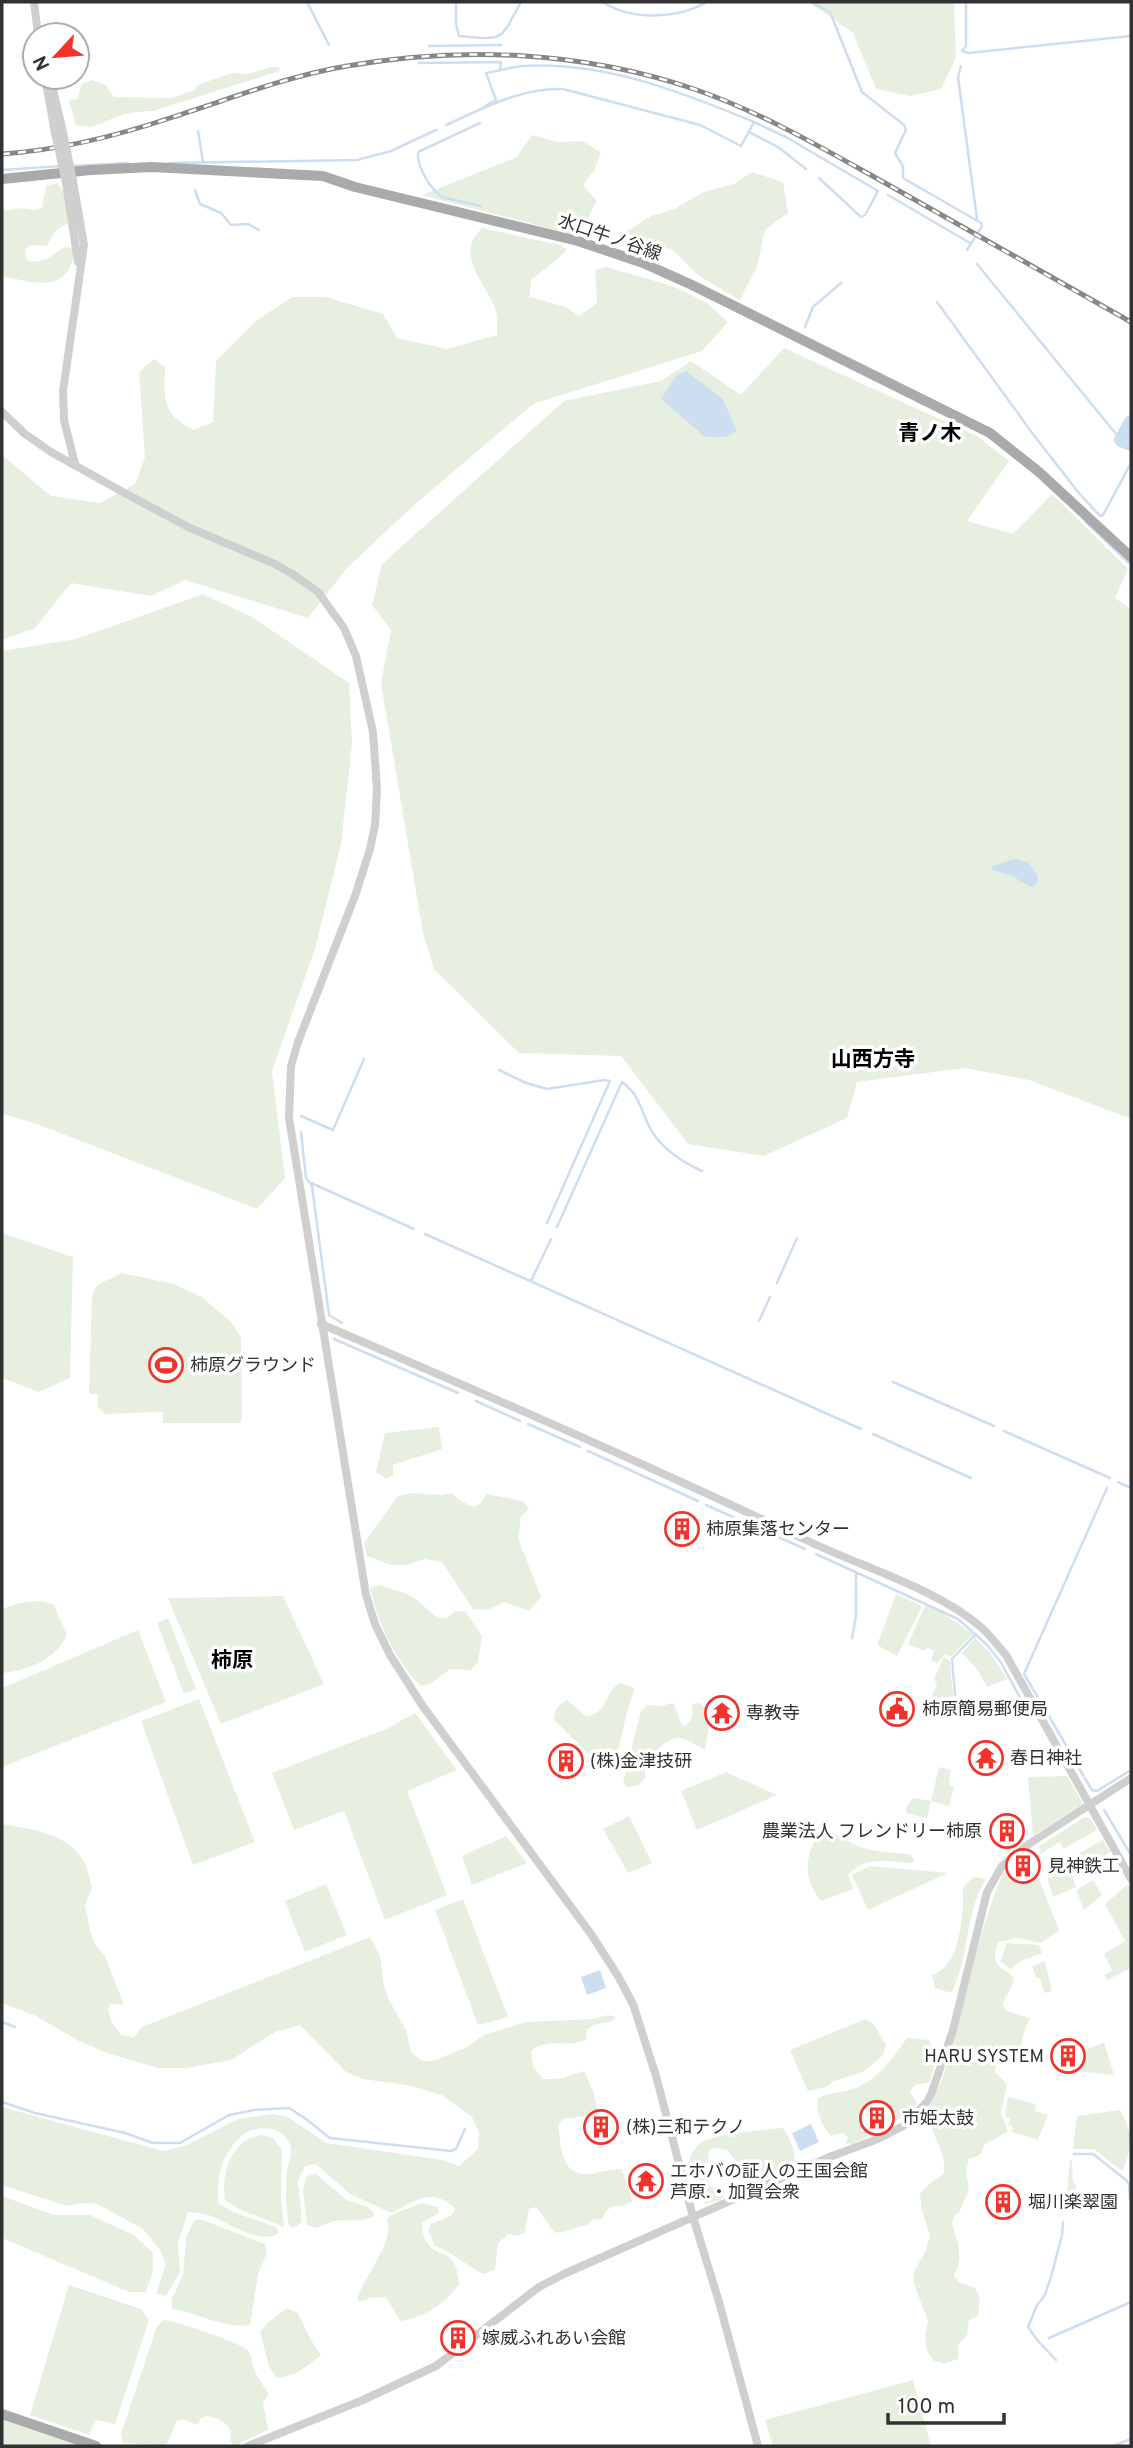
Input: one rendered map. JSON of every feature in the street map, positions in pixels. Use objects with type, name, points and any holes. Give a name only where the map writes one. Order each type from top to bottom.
[{"type":"main road","name":"水口牛ノ谷線","points":[[2,179],[152,167],[323,176],[355,187],[578,241],[643,263],[692,285],[990,433],[1039,471],[1131,557]]},
{"type":"main road","points":[[2,2414],[96,2446]]},
{"type":"street","points":[[34,2],[36,21]]},
{"type":"street","points":[[51,91],[70,182],[79,275],[63,391],[64,420],[75,464]]},
{"type":"street","points":[[2,412],[51,452],[190,528],[275,564],[294,575],[318,593],[344,628],[356,656],[373,732],[377,790],[375,825],[355,896],[291,1066],[289,1118],[366,1595],[375,1624],[390,1655],[422,1705],[590,1934],[618,1976],[632,2004],[656,2076],[692,2217],[719,2302],[758,2446]]},
{"type":"street","points":[[321,1324],[852,1559],[950,1606],[981,1627],[1006,1655],[1131,1879]]},
{"type":"street","points":[[248,2446],[436,2366],[539,2287],[566,2273],[903,2126],[927,2102],[932,2092],[953,2030],[987,1892],[1002,1866],[1030,1844],[1131,1778]]},
{"type":"green space","points":[[809,2],[954,2],[956,58],[941,89],[910,96],[876,89],[853,33]]},
{"type":"green space","points":[[271,67],[279,67],[280,71],[153,111],[124,115],[91,126],[76,125],[69,101],[78,99],[80,91],[91,91],[92,80],[106,85],[114,97],[171,98],[195,90],[197,85],[232,73],[248,74]]},
{"type":"green space","points":[[532,135],[558,142],[582,141],[601,152],[595,169],[583,185],[597,201],[578,236],[422,195],[517,157]]},
{"type":"green space","points":[[752,172],[783,182],[788,213],[765,230],[757,267],[740,300],[699,276],[672,249],[612,241],[651,216],[674,209],[704,192],[734,184]]},
{"type":"green space","points":[[57,183],[65,193],[70,222],[56,230],[47,246],[32,245],[25,249],[26,260],[41,261],[64,247],[72,248],[73,258],[66,273],[59,279],[41,283],[2,276],[2,207],[7,211],[42,208],[46,186]]},
{"type":"green space","points":[[482,228],[560,245],[567,249],[531,280],[530,297],[566,307],[579,316],[597,303],[595,270],[606,267],[673,286],[707,303],[728,322],[702,351],[533,404],[413,506],[347,568],[308,618],[185,580],[151,596],[71,583],[35,628],[2,640],[2,455],[51,496],[100,503],[135,484],[145,457],[139,372],[154,359],[165,367],[165,397],[170,412],[194,430],[213,422],[216,361],[256,321],[292,297],[326,297],[383,314],[397,338],[447,349],[497,335],[495,308],[471,258],[474,238]]},
{"type":"green space","points":[[784,348],[977,436],[1009,461],[967,521],[1013,534],[1052,494],[1128,569],[1115,598],[1131,609],[1131,1119],[1029,1080],[965,1068],[857,1082],[847,1118],[764,1156],[688,1144],[621,1056],[519,1053],[434,969],[423,933],[381,683],[391,630],[372,605],[382,564],[564,401],[661,381],[691,361],[741,395]]},
{"type":"green space","points":[[203,594],[252,617],[349,683],[352,744],[341,844],[315,949],[272,1071],[285,1178],[257,1209],[34,1123],[2,1114],[2,651],[76,639]]},
{"type":"green space","points":[[2,1233],[73,1257],[70,1378],[39,1392],[2,1378]]},
{"type":"green space","name":"柿原グラウンド","points":[[121,1273],[174,1284],[202,1297],[231,1322],[241,1337],[240,1423],[163,1423],[163,1412],[105,1414],[98,1407],[98,1394],[89,1394],[92,1296],[97,1285]]},
{"type":"green space","points":[[439,1427],[442,1449],[393,1465],[393,1475],[387,1479],[376,1472],[385,1433]]},
{"type":"green space","points":[[412,1493],[452,1493],[473,1507],[481,1503],[486,1494],[523,1501],[529,1509],[521,1516],[518,1538],[541,1597],[529,1611],[504,1602],[488,1610],[473,1609],[442,1562],[424,1559],[406,1565],[391,1565],[367,1556],[364,1543],[398,1496]]},
{"type":"green space","points":[[379,1585],[413,1597],[440,1617],[450,1616],[455,1611],[466,1612],[482,1636],[478,1662],[471,1670],[450,1669],[429,1685],[421,1686],[403,1665],[383,1628],[370,1588]]},
{"type":"green space","points":[[896,1594],[922,1606],[897,1656],[877,1645]]},
{"type":"green space","points":[[283,1596],[324,1684],[221,1724],[168,1598]]},
{"type":"green space","points":[[38,1601],[53,1604],[67,1634],[63,1643],[40,1662],[21,1670],[2,1673],[2,1609],[19,1603]]},
{"type":"green space","points":[[925,1606],[941,1612],[973,1634],[951,1657],[945,1654],[937,1663],[931,1660],[934,1651],[928,1648],[924,1651],[908,1644]]},
{"type":"green space","points":[[168,1618],[196,1689],[184,1694],[157,1623]]},
{"type":"green space","points":[[138,1630],[166,1702],[2,1767],[2,1688]]},
{"type":"green space","points":[[975,1638],[991,1654],[1007,1679],[987,1687],[977,1669],[962,1653]]},
{"type":"green space","points":[[944,1657],[950,1661],[953,1697],[931,1703],[937,1685],[934,1679]]},
{"type":"green space","points":[[620,1683],[635,1688],[616,1759],[606,1764],[598,1763],[554,1720],[555,1714],[559,1706],[567,1700],[586,1716],[593,1715]]},
{"type":"green space","points":[[199,1699],[255,1842],[193,1865],[141,1721]]},
{"type":"green space","points":[[673,1703],[683,1726],[691,1719],[692,1704],[700,1703],[704,1708],[709,1719],[705,1750],[684,1739],[668,1741],[645,1762],[645,1778],[638,1786],[626,1787],[623,1782],[641,1711],[647,1705]]},
{"type":"green space","points":[[415,1713],[457,1770],[407,1791],[447,1895],[385,1920],[344,1811],[294,1830],[272,1773],[386,1729]]},
{"type":"green space","points":[[939,1767],[951,1770],[949,1785],[954,1787],[949,1806],[931,1801]]},
{"type":"green space","points":[[726,1772],[777,1795],[697,1830],[681,1791]]},
{"type":"green space","points":[[1067,1776],[1083,1804],[1033,1836],[1028,1777]]},
{"type":"green space","points":[[913,1798],[931,1801],[927,1818],[906,1813],[907,1805]]},
{"type":"green space","points":[[629,1816],[652,1863],[628,1873],[603,1829]]},
{"type":"green space","points":[[1085,1817],[1091,1819],[1097,1830],[1063,1849],[1060,1842],[1038,1855],[1041,1850],[1039,1846]]},
{"type":"green space","points":[[2,1824],[59,1839],[77,1852],[84,1862],[92,1888],[85,1905],[90,1929],[94,1943],[105,1956],[124,2005],[110,2004],[108,2009],[111,2021],[121,2035],[134,2037],[142,2027],[370,1937],[380,1956],[389,2000],[406,2030],[411,2052],[422,2061],[433,2061],[467,2047],[484,2035],[526,2022],[593,2019],[608,2015],[616,2017],[613,2021],[587,2029],[586,2040],[545,2044],[531,2051],[533,2066],[543,2079],[558,2079],[584,2071],[594,2093],[597,2110],[587,2116],[563,2119],[558,2126],[566,2163],[576,2172],[584,2174],[622,2169],[633,2201],[621,2207],[613,2206],[606,2211],[602,2219],[592,2220],[586,2226],[559,2233],[554,2232],[536,2207],[529,2209],[525,2232],[518,2236],[509,2234],[498,2243],[495,2270],[483,2274],[435,2246],[428,2230],[431,2224],[452,2215],[455,2208],[446,2201],[423,2198],[391,2213],[350,2194],[316,2164],[305,2166],[298,2181],[302,2222],[293,2228],[289,2226],[286,2192],[290,2145],[283,2135],[273,2129],[255,2129],[238,2139],[224,2160],[219,2175],[218,2203],[233,2212],[276,2227],[279,2233],[263,2237],[254,2235],[208,2215],[188,2212],[178,2243],[180,2272],[166,2296],[156,2294],[166,2264],[160,2250],[143,2229],[97,2204],[67,2206],[2,2185],[2,2107],[163,2151],[187,2145],[238,2119],[272,2114],[288,2117],[326,2143],[443,2160],[459,2166],[478,2149],[479,2133],[472,2117],[442,2095],[407,2085],[363,2079],[346,2072],[300,2025],[275,2032],[231,2060],[187,2068],[158,2068],[107,2053],[79,2041],[36,2016],[2,2003]]},
{"type":"green space","points":[[820,1830],[831,1832],[866,1849],[910,1854],[914,1861],[877,1861],[861,1865],[848,1875],[853,1889],[821,1901],[808,1875],[811,1849]]},
{"type":"green space","points":[[506,1836],[527,1863],[472,1885],[462,1856]]},
{"type":"green space","points":[[1103,1840],[1110,1852],[1072,1874],[1076,1887],[1053,1897],[1047,1877],[1068,1867],[1066,1860]]},
{"type":"green space","points":[[870,1866],[948,1873],[868,1910],[852,1875]]},
{"type":"green space","points":[[1010,1869],[1021,1877],[1038,1877],[1059,1930],[1041,1943],[1017,1938],[998,1942],[996,1949],[997,1963],[1014,1977],[1003,2005],[1006,2011],[1030,2018],[1020,2053],[996,2065],[995,2072],[1007,2084],[1001,2113],[1008,2132],[985,2144],[980,2155],[969,2159],[966,2171],[969,2190],[952,2223],[960,2255],[954,2275],[958,2282],[975,2288],[980,2298],[978,2316],[969,2320],[967,2336],[959,2343],[958,2359],[944,2364],[934,2361],[927,2351],[925,2335],[928,2321],[914,2284],[914,2272],[926,2250],[930,2235],[921,2208],[920,2193],[944,2174],[943,2157],[929,2116],[930,2108],[947,2065],[988,1914],[1003,1873]]},
{"type":"green space","points":[[974,1877],[986,1879],[974,1906],[961,1966],[951,1993],[935,1988],[932,1975],[940,1971],[952,1956],[961,1926],[963,1890]]},
{"type":"green space","points":[[1093,1880],[1102,1895],[1084,1910],[1076,1890]]},
{"type":"green space","points":[[326,1884],[347,1935],[305,1952],[285,1901]]},
{"type":"green space","points":[[1128,1884],[1131,1889],[1131,1968],[1107,1980],[1104,1975],[1112,1970],[1104,1954],[1125,1941],[1105,1904]]},
{"type":"green space","points":[[463,1899],[508,2017],[478,2025],[435,1910]]},
{"type":"green space","points":[[1007,1943],[1039,1945],[1042,1953],[1019,1962],[1010,1969],[1000,1961]]},
{"type":"green space","points":[[1045,1961],[1052,1991],[1044,1993],[1040,1978],[1036,1978],[1032,1966]]},
{"type":"green space","points":[[865,2019],[873,2023],[886,2045],[883,2055],[863,2072],[808,2091],[790,2050]]},
{"type":"green space","points":[[907,2038],[929,2040],[937,2055],[930,2082],[915,2085],[910,2092],[917,2103],[913,2110],[892,2123],[885,2108],[864,2118],[872,2135],[852,2144],[845,2143],[848,2137],[842,2133],[831,2136],[820,2118],[818,2098],[856,2088],[872,2079],[891,2060]]},
{"type":"green space","points":[[1104,2042],[1114,2075],[1076,2071],[1086,2050]]},
{"type":"green space","points":[[1008,2097],[1036,2104],[1035,2111],[1048,2115],[1038,2140],[1012,2132],[1013,2127],[1008,2125],[1010,2119],[1005,2116]]},
{"type":"green space","points":[[1120,2110],[1130,2140],[1122,2171],[1094,2149],[1073,2149],[1077,2116]]},
{"type":"green space","points":[[783,2128],[793,2147],[794,2167],[787,2172],[758,2180],[746,2163],[737,2162],[727,2150],[713,2148],[709,2150],[707,2172],[710,2187],[719,2188],[724,2196],[707,2204],[700,2199],[689,2166],[697,2146],[706,2140],[732,2134]]},
{"type":"green space","points":[[260,2135],[272,2137],[282,2150],[281,2196],[284,2227],[239,2209],[225,2200],[225,2179],[230,2159],[242,2144]]},
{"type":"green space","points":[[1070,2160],[1073,2182],[1076,2185],[1074,2209],[1065,2212]]},
{"type":"green space","points":[[316,2174],[347,2200],[368,2207],[375,2214],[373,2217],[334,2221],[316,2228],[307,2225],[303,2189],[307,2176]]},
{"type":"green space","points":[[2,2196],[54,2215],[90,2215],[134,2235],[153,2253],[153,2272],[146,2292],[129,2292],[2,2238]]},
{"type":"green space","points":[[423,2203],[438,2207],[439,2213],[422,2223],[425,2240],[434,2250],[452,2260],[457,2269],[459,2284],[434,2308],[418,2317],[400,2321],[386,2297],[360,2302],[357,2299],[387,2238],[387,2219],[393,2214]]},
{"type":"green space","points":[[200,2219],[265,2244],[267,2252],[258,2275],[250,2325],[230,2325],[172,2309],[172,2298],[183,2275],[186,2238],[194,2221]]},
{"type":"green space","points":[[69,2285],[141,2309],[149,2320],[115,2424],[96,2420],[89,2435],[30,2415]]},
{"type":"green space","points":[[287,2308],[298,2313],[321,2355],[295,2373],[277,2378],[269,2367],[260,2332]]},
{"type":"green space","points":[[164,2320],[208,2333],[248,2350],[256,2374],[269,2395],[263,2402],[268,2430],[234,2446],[230,2441],[231,2430],[220,2420],[206,2416],[200,2419],[198,2425],[183,2419],[177,2421],[166,2446],[123,2443],[121,2434],[157,2326]]},
{"type":"green space","points":[[913,2380],[931,2446],[773,2446],[765,2420]]},
{"type":"green space","points":[[2,2418],[82,2446],[2,2446]]},
{"type":"water","points":[[686,371],[723,399],[737,431],[726,437],[705,437],[661,399],[676,376]]},
{"type":"water","points":[[1013,859],[1028,862],[1038,876],[1034,887],[1011,875],[991,870],[993,866]]},
{"type":"water","points":[[600,1970],[606,1988],[587,1995],[581,1977]]},
{"type":"water","points":[[811,2124],[819,2142],[800,2151],[792,2133]]},
{"type":"waterway","points":[[307,2],[329,45]]},
{"type":"waterway","points":[[456,2],[459,36],[485,38],[499,36],[521,2]]},
{"type":"waterway","points":[[603,2],[627,12],[655,16],[682,12],[707,2]]},
{"type":"waterway","points":[[810,2],[830,12],[862,92],[904,125],[906,130],[895,153],[903,166],[903,178],[981,223],[982,226],[967,250]]},
{"type":"waterway","points":[[966,2],[966,46],[962,51],[969,53],[1131,36]]},
{"type":"waterway","points":[[429,46],[501,45]]},
{"type":"waterway","points":[[419,63],[501,62],[500,70]]},
{"type":"waterway","points":[[485,106],[496,100],[486,73],[523,66],[553,66],[583,68],[642,81],[754,122]]},
{"type":"waterway","points":[[961,66],[958,77],[977,219]]},
{"type":"waterway","points":[[446,125],[517,95],[563,89],[700,125],[741,146],[754,122],[786,137],[878,191]]},
{"type":"waterway","points":[[480,123],[418,152],[418,158],[429,183],[442,197],[481,206]]},
{"type":"waterway","points":[[169,163],[357,160],[391,151],[436,130]]},
{"type":"waterway","points":[[198,131],[203,162]]},
{"type":"waterway","points":[[749,132],[778,147],[806,169]]},
{"type":"waterway","points":[[71,166],[128,163]]},
{"type":"waterway","points":[[2,170],[61,166]]},
{"type":"waterway","points":[[819,178],[861,217],[865,215],[878,191]]},
{"type":"waterway","points":[[195,190],[200,204],[221,213],[231,225],[248,224],[259,230]]},
{"type":"waterway","points":[[888,195],[970,243]]},
{"type":"waterway","points":[[977,264],[1121,440]]},
{"type":"waterway","points":[[805,327],[813,307],[841,283]]},
{"type":"waterway","points":[[937,302],[1033,434],[1100,516],[1131,463]]},
{"type":"waterway","points":[[1131,422],[1121,440],[1131,444]]},
{"type":"waterway","points":[[1085,521],[1131,565]]},
{"type":"waterway","points":[[301,1116],[333,1130],[364,1059]]},
{"type":"waterway","points":[[499,1070],[526,1083],[547,1089],[610,1081],[547,1223]]},
{"type":"waterway","points":[[557,1227],[622,1082],[635,1096],[652,1132],[664,1146],[678,1158],[702,1171]]},
{"type":"waterway","points":[[301,1132],[306,1178],[312,1186],[329,1315],[342,1323]]},
{"type":"waterway","points":[[311,1183],[414,1229]]},
{"type":"waterway","points":[[425,1234],[861,1429]]},
{"type":"waterway","points":[[777,1283],[797,1238]]},
{"type":"waterway","points":[[531,1281],[551,1239]]},
{"type":"waterway","points":[[759,1321],[770,1297]]},
{"type":"waterway","points":[[334,1339],[458,1393]]},
{"type":"waterway","points":[[893,1382],[994,1426]]},
{"type":"waterway","points":[[476,1401],[520,1421]]},
{"type":"waterway","points":[[528,1424],[580,1447]]},
{"type":"waterway","points":[[1004,1431],[1110,1478]]},
{"type":"waterway","points":[[873,1434],[971,1478]]},
{"type":"waterway","points":[[588,1451],[698,1501]]},
{"type":"waterway","points":[[1118,1482],[1131,1488]]},
{"type":"waterway","points":[[1073,1757],[1024,1674],[1107,1488]]},
{"type":"waterway","points":[[706,1505],[805,1549]]},
{"type":"waterway","points":[[816,1554],[958,1619],[986,1644],[1000,1661],[1027,1710]]},
{"type":"waterway","points":[[852,1638],[856,1616],[856,1572]]},
{"type":"waterway","points":[[955,1695],[952,1659],[976,1634]]},
{"type":"waterway","points":[[1077,1765],[1092,1790],[1097,1791],[1131,1770]]},
{"type":"waterway","points":[[1104,1810],[1131,1855]]},
{"type":"waterway","points":[[2,2022],[15,2027]]},
{"type":"waterway","points":[[2,2102],[35,2113],[125,2133],[153,2143],[180,2143],[229,2115],[289,2108],[330,2138],[451,2151],[456,2149],[465,2129]]},
{"type":"waterway","points":[[1074,2154],[1093,2154],[1126,2180],[1129,2184],[1130,2200]]},
{"type":"waterway","points":[[1056,2360],[1028,2327],[1037,2305],[1045,2295],[1062,2235],[1063,2222]]},
{"type":"waterway","points":[[1049,2338],[1131,2302]]},
{"type":"waterway","points":[[1113,2446],[1131,2439]]},
{"type":"railway","points":[[2,154],[67,146],[110,136],[281,82],[347,66],[478,54],[565,60],[652,76],[746,110],[796,134],[1131,322]]},
{"type":"place","name":"柿原グラウンド","points":[[166,1365]]},
{"type":"place","name":"柿原集落センター","points":[[682,1529]]},
{"type":"place","name":"柿原簡易郵便局","points":[[897,1709]]},
{"type":"place","name":"専教寺","points":[[722,1713]]},
{"type":"place","name":"春日神社","points":[[986,1758]]},
{"type":"place","name":"(株)金津技研","points":[[566,1761]]},
{"type":"place","name":"農業法人 フレンドリー柿原","points":[[1007,1831]]},
{"type":"place","name":"見神鉄工","points":[[1023,1866]]},
{"type":"place","name":"HARU SYSTEM","points":[[1068,2056]]},
{"type":"place","name":"市姫太鼓","points":[[877,2118]]},
{"type":"place","name":"(株)三和テクノ","points":[[601,2127]]},
{"type":"place","name":"エホバの証人の王国会館 芦原.・加賀会衆","points":[[646,2181]]},
{"type":"place","name":"堀川楽翠園","points":[[1003,2202]]},
{"type":"place","name":"嫁威ふれあい会館","points":[[458,2338]]},
{"type":"district","name":"青ノ木","points":[[930,433]]},
{"type":"district","name":"山西方寺","points":[[873,1059]]},
{"type":"district","name":"柿原","points":[[232,1660]]}]
